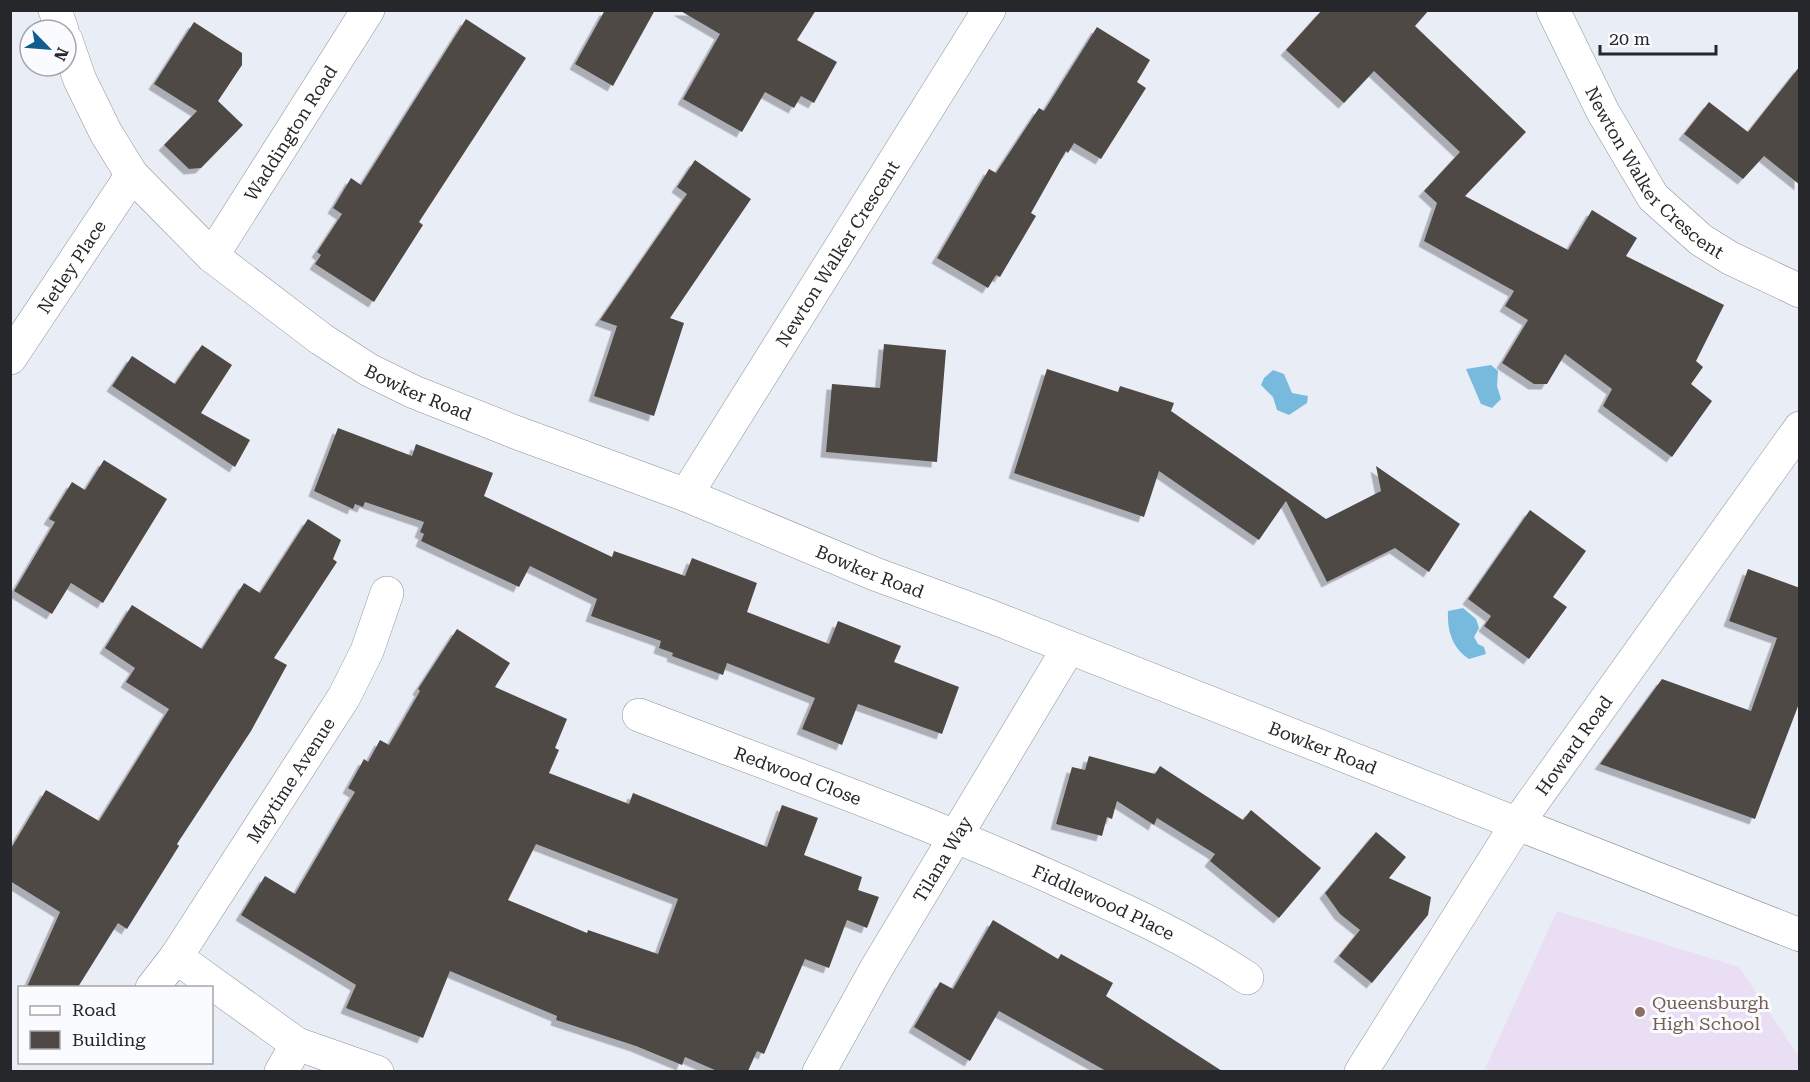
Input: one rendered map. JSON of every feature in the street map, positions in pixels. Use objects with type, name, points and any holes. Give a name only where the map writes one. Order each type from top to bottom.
[{"type":"street","name":"Waddington Road","points":[[212,256],[368,10]]},
{"type":"street","name":"Newton Walker Crescent","points":[[686,495],[989,10]]},
{"type":"street","name":"Newton Walker Crescent","points":[[1553,10],[1603,112],[1653,197],[1701,240],[1730,258],[1800,291]]},
{"type":"street","name":"Bowker Road","points":[[78,74],[106,133],[132,175],[212,256],[321,339],[369,370],[414,392],[515,432],[686,495],[875,574],[1800,935]]},
{"type":"street","name":"Netley Place","points":[[10,358],[132,175]]},
{"type":"street","name":"Howard Road","points":[[1362,1071],[1517,824],[1800,428]]},
{"type":"street","name":"Maytime Avenue","points":[[153,986],[176,957],[344,697],[367,651],[387,593]]},
{"type":"street","name":"Tilana Way","points":[[819,1071],[876,969],[1068,649]]},
{"type":"street","name":"Redwood Close","points":[[639,715],[957,836]]},
{"type":"street","name":"Fiddlewood Place","points":[[957,836],[1178,936],[1247,978]]},
{"type":"street","points":[[176,957],[297,1044],[377,1071]]},
{"type":"street","points":[[281,1071],[297,1044]]},
{"type":"shaded area","name":"Queensburgh High School","points":[[1557,911],[1739,967],[1799,1057],[1799,1071],[1484,1071]]},
{"type":"water","points":[[1491,365],[1498,371],[1497,386],[1501,399],[1492,408],[1481,404],[1466,369]]},
{"type":"water","points":[[1273,370],[1284,374],[1292,393],[1308,396],[1307,403],[1289,415],[1277,410],[1273,397],[1261,385],[1264,378]]},
{"type":"water","points":[[1463,608],[1476,619],[1479,628],[1474,637],[1478,644],[1484,647],[1486,654],[1469,659],[1458,650],[1452,638],[1448,625],[1448,611]]},
{"type":"building","points":[[605,10],[655,10],[613,86],[575,64]]},
{"type":"building","points":[[679,10],[816,10],[797,40],[837,62],[814,103],[801,96],[794,108],[765,92],[742,132],[683,99],[720,34]]},
{"type":"building","points":[[1322,10],[1429,10],[1415,26],[1526,132],[1465,196],[1568,250],[1592,210],[1637,238],[1626,256],[1724,305],[1696,361],[1703,367],[1691,384],[1712,401],[1672,457],[1603,406],[1612,389],[1565,354],[1547,384],[1534,384],[1502,363],[1528,320],[1505,306],[1514,291],[1424,241],[1437,203],[1424,191],[1460,152],[1374,71],[1344,103],[1286,50]]},
{"type":"building","points":[[466,19],[526,58],[419,222],[423,225],[374,302],[315,264],[321,255],[317,252],[342,214],[333,208],[351,178],[361,185]]},
{"type":"building","points":[[194,22],[242,53],[242,65],[218,101],[243,125],[201,168],[189,169],[164,145],[197,111],[154,84]]},
{"type":"building","points":[[1097,27],[1150,60],[1137,82],[1146,88],[1101,159],[1074,143],[1068,153],[1066,151],[1031,213],[1036,216],[1000,277],[996,275],[988,288],[937,258],[989,169],[996,173],[1039,108],[1044,111]]},
{"type":"building","points":[[1800,66],[1800,185],[1764,156],[1743,179],[1684,134],[1709,102],[1748,132]]},
{"type":"building","points":[[695,160],[751,199],[670,318],[684,323],[654,416],[594,396],[617,326],[600,320],[687,194],[677,187]]},
{"type":"building","points":[[884,344],[946,350],[937,462],[826,452],[832,384],[880,388]]},
{"type":"building","points":[[202,345],[232,365],[201,413],[250,440],[235,467],[112,386],[132,356],[175,384]]},
{"type":"building","points":[[1047,369],[1118,392],[1120,386],[1174,403],[1171,411],[1326,519],[1381,491],[1376,466],[1460,524],[1429,572],[1395,548],[1327,582],[1286,501],[1259,540],[1159,471],[1144,517],[1014,473]]},
{"type":"building","points":[[338,428],[412,456],[416,444],[493,473],[484,496],[612,557],[614,551],[685,576],[692,558],[757,583],[747,612],[829,644],[838,621],[901,646],[894,662],[959,687],[942,734],[858,704],[842,745],[802,729],[815,698],[727,663],[723,675],[672,656],[673,653],[659,648],[661,641],[591,616],[597,599],[530,566],[519,587],[421,541],[424,534],[420,532],[424,522],[365,502],[363,507],[355,504],[353,509],[314,491]]},
{"type":"building","points":[[104,460],[167,499],[103,603],[71,583],[52,614],[14,591],[55,522],[49,519],[72,482],[85,490]]},
{"type":"building","points":[[1530,510],[1586,551],[1553,597],[1567,607],[1529,659],[1484,626],[1491,616],[1468,599]]},
{"type":"building","points":[[308,519],[341,540],[333,559],[337,562],[274,658],[287,665],[251,731],[177,844],[179,846],[127,929],[118,923],[79,986],[27,986],[60,912],[10,881],[10,850],[46,790],[99,821],[169,709],[126,682],[135,668],[105,648],[132,605],[202,649],[244,583],[260,593]]},
{"type":"building","points":[[1748,569],[1800,588],[1800,701],[1755,819],[1600,764],[1662,679],[1751,711],[1777,638],[1729,621]]},
{"type":"building","points":[[457,629],[510,663],[495,687],[567,719],[555,748],[559,750],[549,773],[629,804],[633,793],[767,847],[782,805],[818,818],[804,855],[862,877],[858,890],[879,897],[867,928],[847,920],[829,968],[805,959],[764,1054],[757,1051],[748,1071],[717,1071],[685,1057],[682,1065],[636,1046],[556,1020],[557,1016],[450,971],[423,1038],[346,1008],[356,985],[241,915],[265,876],[295,894],[355,792],[348,788],[364,759],[368,762],[380,740],[389,745],[420,691],[418,689]],"holes":[[[536,844],[678,899],[658,954],[588,930],[587,933],[508,900]]]},
{"type":"building","points":[[1089,756],[1155,774],[1160,766],[1243,820],[1251,810],[1321,868],[1279,918],[1210,861],[1215,854],[1157,818],[1154,825],[1117,801],[1112,819],[1107,817],[1102,836],[1056,824],[1072,767],[1085,770]]},
{"type":"building","points":[[1376,832],[1406,857],[1389,878],[1431,897],[1428,915],[1372,983],[1339,956],[1360,930],[1340,914],[1325,893]]},
{"type":"building","points":[[993,920],[1058,959],[1061,954],[1113,983],[1106,996],[1222,1071],[1106,1071],[999,1011],[970,1061],[914,1027],[940,982],[953,989]]},
{"type":"place","name":"Queensburgh High School","points":[[1640,1012]]}]
